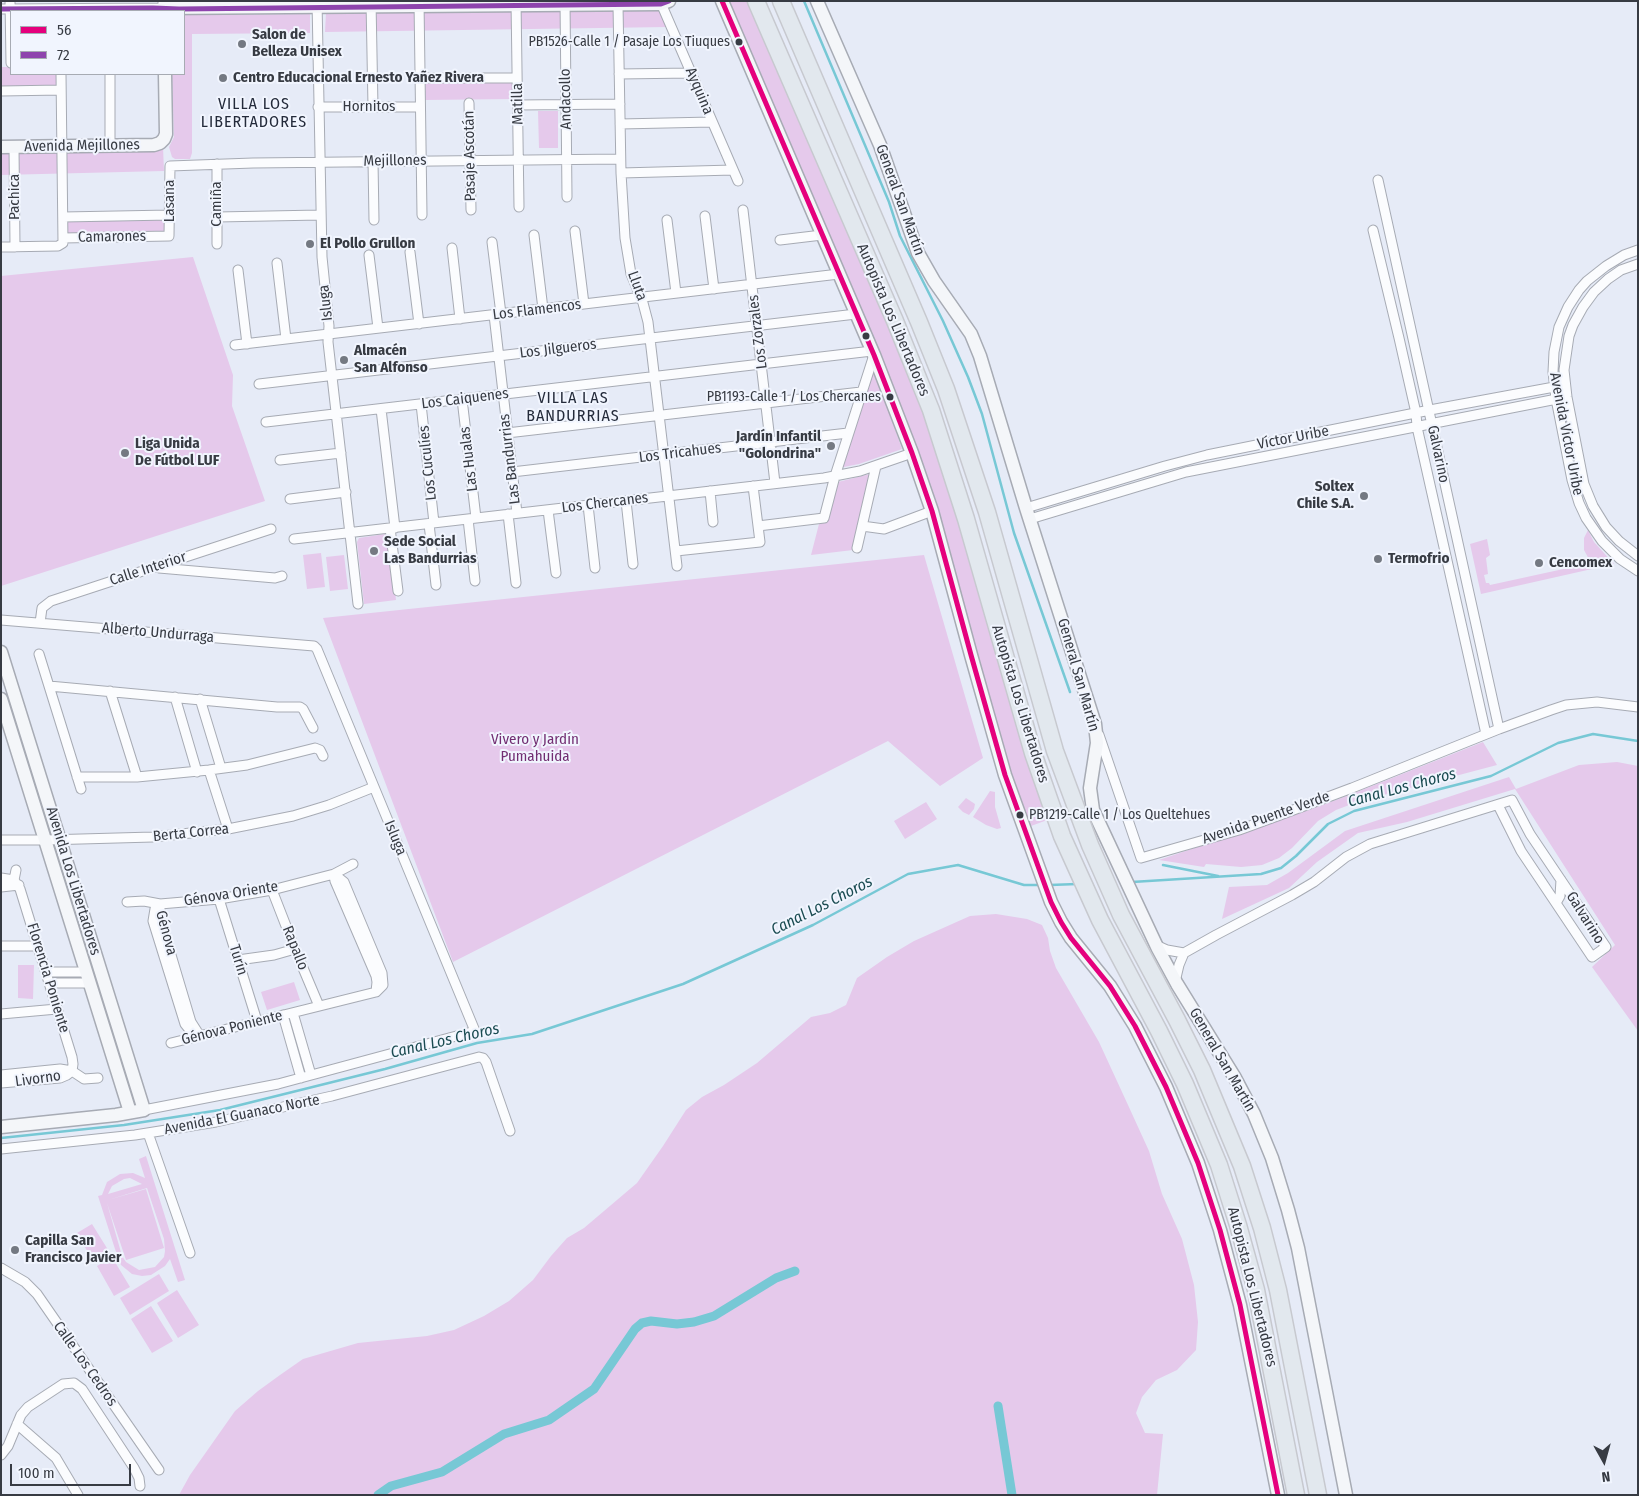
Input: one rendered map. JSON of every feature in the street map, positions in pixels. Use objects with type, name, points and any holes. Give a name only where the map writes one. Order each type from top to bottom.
[{"type":"highway","name":"Autopista Los Libertadores","points":[[756,1],[898,328],[931,410],[966,519],[1033,753],[1052,809],[1089,898],[1185,1084],[1208,1138],[1228,1193],[1256,1290],[1296,1495]]},
{"type":"highway","name":"Autopista Los Libertadores","points":[[781,1],[946,389],[988,512],[1056,751],[1079,818],[1112,897],[1191,1046],[1242,1166],[1262,1228],[1278,1290],[1318,1495]]},
{"type":"street","points":[[722,1],[873,353],[912,453],[932,512],[1005,775],[1051,902],[1068,932],[1110,986],[1144,1040],[1198,1163],[1220,1230],[1240,1305],[1278,1495]]},
{"type":"street","name":"General San Martín","points":[[817,1],[880,145],[918,253],[931,277],[965,326],[982,362],[1095,724],[1097,743],[1090,788],[1091,803],[1156,945],[1176,982],[1245,1096],[1262,1133],[1280,1184],[1298,1248],[1346,1495]]},
{"type":"street","points":[[10,48],[7,6],[163,7],[516,3],[618,5],[663,2]]},
{"type":"street","name":"Ayquina","points":[[663,2],[691,73],[738,181]]},
{"type":"street","name":"Matilla","points":[[516,3],[519,207]]},
{"type":"street","name":"Andacollo","points":[[565,3],[567,197]]},
{"type":"street","name":"Isluga","points":[[317,4],[322,257],[332,375],[358,604]]},
{"type":"street","points":[[372,4],[373,107]]},
{"type":"street","points":[[419,4],[422,215]]},
{"type":"street","name":"Lluta","points":[[618,5],[620,159],[624,224],[629,264],[634,284],[647,316],[678,566]]},
{"type":"street","points":[[619,74],[691,73]]},
{"type":"street","points":[[61,75],[63,238]]},
{"type":"street","points":[[110,75],[110,146]]},
{"type":"street","name":"Avenida Mejillones","points":[[8,147],[154,145],[162,141],[166,134],[165,75]]},
{"type":"street","points":[[420,78],[517,78]]},
{"type":"street","points":[[1,91],[61,90]]},
{"type":"street","name":"Pasaje Ascotán","points":[[469,103],[471,210]]},
{"type":"street","points":[[518,105],[620,104]]},
{"type":"street","name":"Hornitos","points":[[318,107],[420,107]]},
{"type":"street","points":[[620,124],[712,122]]},
{"type":"street","name":"Pachica","points":[[8,147],[15,247]]},
{"type":"street","name":"Mejillones","points":[[170,166],[373,161],[620,159]]},
{"type":"street","points":[[373,161],[374,220]]},
{"type":"street","name":"Camiña","points":[[217,164],[217,244]]},
{"type":"street","name":"Lasana","points":[[169,236],[170,166]]},
{"type":"street","points":[[621,173],[733,170]]},
{"type":"street","name":"Galvarino","points":[[1378,180],[1499,729]]},
{"type":"street","name":"Los Zorzales","points":[[743,210],[775,483]]},
{"type":"street","name":"Camarones","points":[[63,218],[170,215]]},
{"type":"street","points":[[217,217],[320,215]]},
{"type":"street","points":[[705,216],[714,289]]},
{"type":"street","points":[[667,220],[676,293]]},
{"type":"street","name":"Galvarino","points":[[1374,230],[1486,734]]},
{"type":"street","points":[[575,231],[584,304]]},
{"type":"street","points":[[780,240],[822,235]]},
{"type":"street","name":"Camarones","points":[[1,247],[58,246],[62,243],[63,238],[169,236]]},
{"type":"street","points":[[534,236],[543,309]]},
{"type":"street","name":"Las Bandurrias","points":[[492,242],[498,356],[512,472],[512,514],[516,583]]},
{"type":"street","points":[[452,248],[460,319]]},
{"type":"street","name":"Avenida Victor Uribe","points":[[1638,250],[1614,260],[1597,272],[1573,299],[1563,317],[1556,339],[1553,362],[1556,399],[1574,486],[1582,511],[1596,533],[1611,551],[1638,572]]},
{"type":"street","points":[[410,252],[419,324]]},
{"type":"street","points":[[369,255],[378,328]]},
{"type":"street","points":[[277,262],[286,339]]},
{"type":"street","name":"Avenida Victor Uribe","points":[[1638,264],[1621,270],[1608,279],[1594,292],[1583,307],[1572,326],[1564,370],[1567,397],[1584,484],[1593,506],[1606,527],[1618,541],[1638,556]]},
{"type":"street","points":[[1383,270],[1398,267]]},
{"type":"street","points":[[238,270],[247,344]]},
{"type":"street","name":"Los Flamencos","points":[[235,345],[839,274]]},
{"type":"street","name":"Los Jilgueros","points":[[260,384],[856,314]]},
{"type":"street","points":[[758,526],[824,518],[873,353]]},
{"type":"street","name":"Los Caiquenes","points":[[266,422],[761,364],[873,353]]},
{"type":"street","name":"Víctor Uribe","points":[[1028,514],[1165,466],[1206,455],[1565,385]]},
{"type":"street","points":[[507,433],[861,392]]},
{"type":"street","name":"Víctor Uribe","points":[[1028,514],[1208,467],[1567,397]]},
{"type":"street","name":"Las Hualas","points":[[462,399],[475,581]]},
{"type":"street","name":"Los Cuculíes","points":[[421,404],[436,585]]},
{"type":"street","points":[[381,409],[398,591]]},
{"type":"street","name":"Los Tricahues","points":[[512,472],[848,433]]},
{"type":"street","points":[[280,460],[341,453]]},
{"type":"street","name":"Los Chercanes","points":[[294,539],[835,476],[876,466],[912,453]]},
{"type":"street","points":[[1206,455],[1208,467]]},
{"type":"street","points":[[857,548],[876,466]]},
{"type":"street","points":[[676,551],[760,542],[753,486]]},
{"type":"street","points":[[710,491],[713,522]]},
{"type":"street","points":[[290,499],[346,492]]},
{"type":"street","points":[[626,500],[633,564]]},
{"type":"street","points":[[588,505],[595,568]]},
{"type":"street","points":[[548,510],[556,572]]},
{"type":"street","points":[[862,526],[881,529],[932,512]]},
{"type":"street","name":"Calle Interior","points":[[40,623],[42,608],[50,601],[270,529]]},
{"type":"street","points":[[154,568],[275,578],[282,576]]},
{"type":"street","name":"Alberto Undurraga","points":[[1,620],[314,646]]},
{"type":"street","points":[[1466,648],[1480,645]]},
{"type":"street","name":"Isluga","points":[[314,646],[319,653],[474,1032]]},
{"type":"street","name":"Avenida Los Libertadores","points":[[1,652],[4,670],[60,839],[144,1110]]},
{"type":"street","points":[[39,654],[81,789]]},
{"type":"street","points":[[49,686],[277,707],[300,706],[313,728]]},
{"type":"street","points":[[110,691],[136,777]]},
{"type":"street","points":[[175,697],[197,772]]},
{"type":"street","name":"Avenida Los Libertadores","points":[[1,699],[130,1112]]},
{"type":"street","points":[[200,699],[221,768]]},
{"type":"street","name":"Avenida Puente Verde","points":[[1095,724],[1141,858],[1239,830],[1352,788],[1499,729],[1566,705],[1597,702],[1638,707]]},
{"type":"street","points":[[77,777],[136,777],[197,772],[275,759],[315,748],[320,750],[323,756]]},
{"type":"street","points":[[23,770],[31,772],[37,768]]},
{"type":"street","points":[[209,770],[228,829]]},
{"type":"street","name":"Berta Correa","points":[[1,840],[153,837],[228,829],[293,816],[374,788]]},
{"type":"street","name":"Galvarino","points":[[1512,800],[1530,834],[1606,947],[1592,957],[1522,851],[1498,805],[1512,800]]},
{"type":"street","points":[[1156,945],[1167,950],[1184,953],[1292,895],[1314,882],[1346,857],[1370,844],[1498,805]]},
{"type":"street","name":"Génova Oriente","points":[[127,902],[144,901],[160,904],[272,890],[334,874],[353,864]]},
{"type":"street","points":[[16,870],[16,883]]},
{"type":"street","points":[[311,1076],[293,1013],[376,992],[378,987],[360,930],[335,881],[334,874]]},
{"type":"street","points":[[1,878],[16,883]]},
{"type":"street","points":[[1556,903],[1560,896],[1561,880]]},
{"type":"street","points":[[1,887],[16,883]]},
{"type":"street","name":"Florencia Poniente","points":[[16,883],[38,946],[72,1057],[72,1071]]},
{"type":"street","name":"Rapallo","points":[[272,890],[319,1006]]},
{"type":"street","name":"Turín","points":[[219,898],[257,1021]]},
{"type":"street","name":"Génova","points":[[160,904],[160,918],[173,972],[193,1026],[200,1035]]},
{"type":"street","points":[[69,916],[75,912],[82,912]]},
{"type":"street","points":[[1,946],[38,946]]},
{"type":"street","points":[[238,960],[274,955],[295,949]]},
{"type":"street","points":[[1176,982],[1179,965],[1184,953]]},
{"type":"street","points":[[46,972],[88,978]]},
{"type":"street","points":[[49,983],[88,978]]},
{"type":"street","points":[[1,1014],[57,1009]]},
{"type":"street","name":"Génova Poniente","points":[[170,1043],[293,1013]]},
{"type":"street","points":[[283,1015],[301,1078]]},
{"type":"street","name":"Avenida El Guanaco Norte","points":[[1,1127],[144,1110],[252,1090],[474,1032]]},
{"type":"street","points":[[108,1041],[115,1042],[121,1037]]},
{"type":"street","name":"Avenida El Guanaco Norte","points":[[1,1149],[148,1133],[216,1122],[299,1104],[479,1057],[483,1058],[486,1062],[510,1131]]},
{"type":"street","name":"Livorno","points":[[2,1079],[60,1069],[72,1071],[84,1079],[98,1078]]},
{"type":"street","points":[[148,1133],[190,1254]]},
{"type":"street","name":"Calle Los Cedros","points":[[1,1268],[26,1282],[37,1294],[159,1470]]},
{"type":"street","points":[[1,1455],[8,1446],[24,1411],[33,1402],[63,1384],[70,1382],[77,1384],[82,1389],[134,1468],[139,1478],[140,1486]]},
{"type":"street","points":[[17,1424],[52,1453],[78,1495]]},
{"type":"green space","points":[[726,1],[751,1],[937,442],[1050,819],[1031,826],[1020,799],[1005,756],[939,518]]},
{"type":"green space","points":[[660,10],[668,27],[325,32],[326,13]]},
{"type":"green space","points":[[310,14],[310,33],[192,34],[192,153],[190,159],[175,159],[172,157],[169,147],[174,137],[172,75],[185,75],[185,15]]},
{"type":"green space","points":[[1,67],[10,67],[10,75],[57,75],[58,85],[55,87],[1,88]]},
{"type":"green space","points":[[514,78],[514,99],[424,100],[423,80]]},
{"type":"green space","points":[[538,111],[558,111],[558,148],[539,148]]},
{"type":"green space","points":[[163,147],[164,171],[1,175],[1,150]]},
{"type":"green space","points":[[166,220],[165,232],[67,236],[65,223],[68,222]]},
{"type":"green space","name":"Liga Unida De Fútbol LUF","points":[[193,257],[233,375],[232,406],[265,501],[1,586],[1,276]]},
{"type":"green space","points":[[873,367],[902,449],[859,464],[839,468]]},
{"type":"green space","points":[[870,474],[853,550],[811,555],[819,524],[827,517],[838,482]]},
{"type":"green space","points":[[1588,530],[1594,542],[1614,564],[1481,594],[1470,544],[1487,539],[1490,555],[1486,558],[1488,574],[1484,575],[1486,583],[1490,585],[1591,563],[1584,550],[1584,538]]},
{"type":"green space","points":[[385,534],[389,539],[396,600],[364,604],[357,542],[359,538]]},
{"type":"green space","points":[[321,553],[325,587],[307,589],[303,555]]},
{"type":"green space","points":[[344,555],[348,589],[330,591],[326,557]]},
{"type":"green space","name":"Vivero y Jardín Pumahuida","points":[[924,555],[983,758],[940,786],[888,741],[453,962],[323,618]]},
{"type":"green space","points":[[1483,742],[1497,765],[1357,802],[1336,810],[1318,821],[1292,848],[1279,858],[1262,865],[1241,867],[1206,864],[1204,867],[1159,860],[1339,799]]},
{"type":"green space","points":[[1617,762],[1638,766],[1638,1031],[1592,967],[1615,945],[1515,789],[1407,822],[1358,833],[1317,862],[1289,888],[1222,919],[1229,887],[1267,885],[1288,873],[1345,831],[1509,777],[1516,789],[1579,765]]},
{"type":"green space","points":[[990,791],[995,792],[995,807],[1001,828],[997,829],[973,817]]},
{"type":"green space","points":[[966,798],[975,804],[974,809],[969,815],[958,807]]},
{"type":"green space","points":[[926,802],[937,819],[905,839],[894,821]]},
{"type":"green space","points":[[996,914],[1027,919],[1042,925],[1048,938],[1056,968],[1099,1042],[1149,1151],[1162,1194],[1182,1239],[1194,1285],[1198,1322],[1196,1350],[1177,1370],[1156,1380],[1142,1397],[1136,1413],[1145,1433],[1163,1434],[1157,1495],[179,1495],[190,1475],[235,1411],[280,1375],[303,1359],[358,1343],[427,1336],[454,1330],[484,1316],[509,1301],[533,1280],[567,1238],[584,1228],[637,1183],[686,1110],[702,1097],[757,1063],[811,1017],[830,1013],[846,1005],[857,978],[887,957],[914,941],[970,916]]},
{"type":"green space","points":[[18,965],[34,965],[33,999],[18,998]]},
{"type":"green space","points":[[294,982],[300,1000],[267,1010],[261,992]]},
{"type":"green space","points":[[146,1156],[185,1280],[178,1282],[170,1259],[165,1266],[151,1275],[132,1274],[121,1265],[98,1196],[102,1195],[107,1182],[120,1174],[133,1173],[145,1178],[139,1159]],"holes":[[[130,1178],[142,1184],[108,1194],[112,1186],[124,1179]],[[147,1188],[164,1239],[165,1251],[164,1257],[155,1267],[139,1270],[126,1262],[122,1256],[107,1203],[126,1260],[164,1248],[146,1189],[108,1200]]]},
{"type":"green space","points":[[92,1224],[110,1253],[94,1263],[77,1233]]},
{"type":"green space","points":[[112,1257],[130,1287],[114,1296],[97,1266]]},
{"type":"green space","points":[[159,1274],[169,1291],[130,1315],[120,1298]]},
{"type":"green space","points":[[177,1290],[199,1325],[178,1338],[157,1303]]},
{"type":"green space","points":[[151,1306],[173,1341],[152,1353],[131,1319]]},
{"type":"waterway","points":[[804,1],[889,202],[900,236],[943,321],[968,377],[982,414],[1014,533],[1070,692]]},
{"type":"waterway","name":"Canal Los Choros","points":[[1132,882],[1261,874],[1281,868],[1328,824],[1354,811],[1491,776],[1558,743],[1593,734],[1638,741]]},
{"type":"waterway","name":"Canal Los Choros","points":[[1,1138],[124,1125],[220,1110],[385,1069],[477,1043],[532,1034],[683,984],[813,925],[908,874],[958,865],[1024,885],[1040,885]]},
{"type":"waterway","points":[[1163,865],[1218,876]]},
{"type":"waterway","name":"Canal Los Choros","points":[[1050,885],[1077,884]]},
{"type":"waterway","points":[[378,1495],[391,1486],[442,1472],[504,1434],[549,1420],[594,1389],[635,1329],[642,1323],[651,1321],[677,1324],[694,1322],[714,1316],[776,1278],[795,1271]]},
{"type":"waterway","points":[[998,1406],[1012,1495]]},
{"type":"transit line","name":"72","points":[[1,9],[661,4],[669,1]]},
{"type":"transit line","name":"56","points":[[722,1],[874,355],[912,453],[932,511],[1005,775],[1051,902],[1071,938],[1110,986],[1135,1026],[1166,1087],[1198,1163],[1220,1230],[1240,1305],[1278,1495]]},
{"type":"place","name":"PB1526-Calle 1 / Pasaje Los Tiuques","points":[[739,42]]},
{"type":"place","name":"Salon de Belleza Unisex","points":[[242,44]]},
{"type":"place","name":"Centro Educacional Ernesto Yañez Rivera","points":[[223,78]]},
{"type":"place","name":"El Pollo Grullon","points":[[310,244]]},
{"type":"place","name":"Almacén San Alfonso","points":[[344,360]]},
{"type":"place","name":"PB1193-Calle 1 / Los Chercanes","points":[[890,397]]},
{"type":"place","name":"Jardín Infantil \"Golondrina\"","points":[[831,446]]},
{"type":"place","name":"Liga Unida De Fútbol LUF","points":[[125,453]]},
{"type":"place","name":"Soltex Chile S.A.","points":[[1364,496]]},
{"type":"place","name":"Sede Social Las Bandurrias","points":[[374,551]]},
{"type":"place","name":"Termofrio","points":[[1378,559]]},
{"type":"place","name":"Cencomex","points":[[1539,563]]},
{"type":"place","name":"PB1219-Calle 1 / Los Queltehues","points":[[1020,815]]},
{"type":"place","name":"Capilla San Francisco Javier","points":[[15,1250]]},
{"type":"district","name":"VILLA LOS LIBERTADORES","points":[[254,114]]},
{"type":"district","name":"VILLA LAS BANDURRIAS","points":[[573,408]]}]
